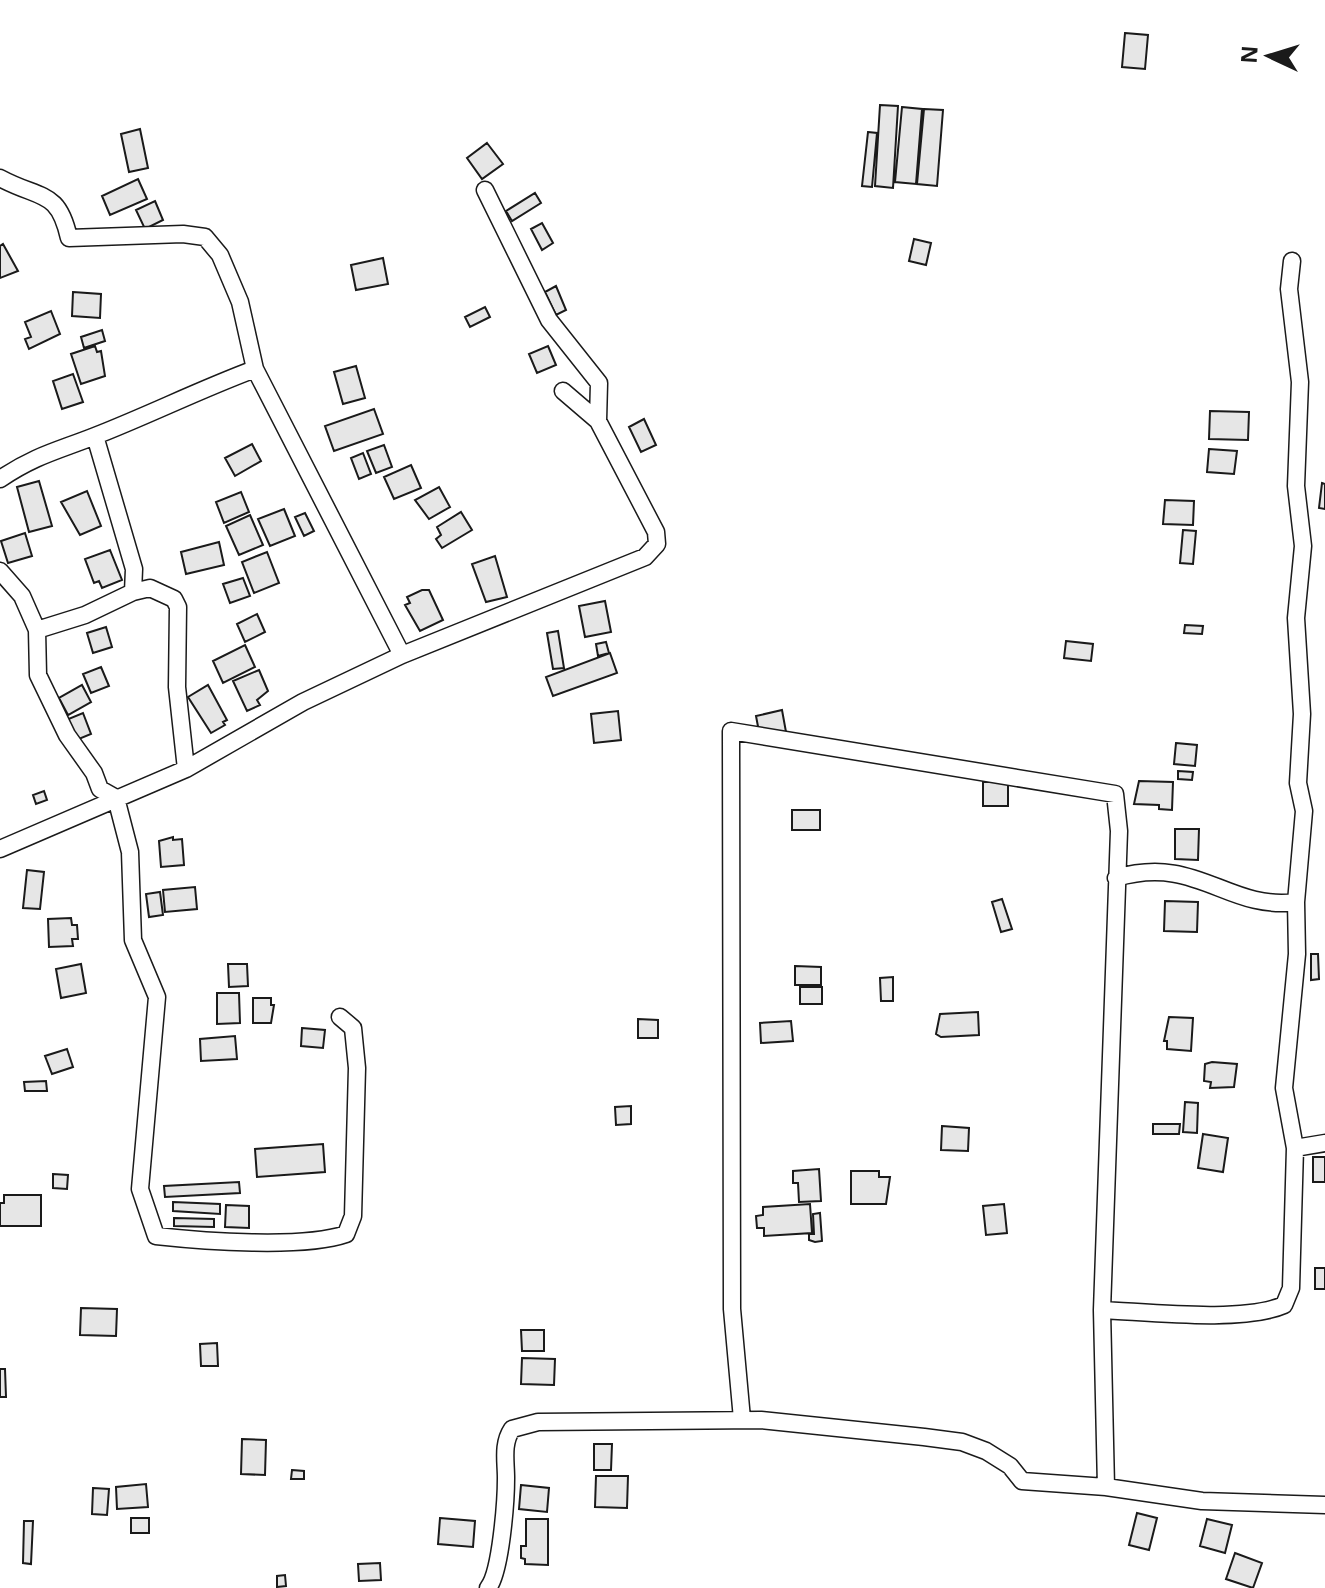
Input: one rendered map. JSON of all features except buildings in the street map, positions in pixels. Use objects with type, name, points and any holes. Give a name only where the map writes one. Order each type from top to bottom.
[{"type":"street","points":[[0,178],[56,202],[69,238],[183,234],[205,237],[220,255],[240,302],[255,369],[402,655]]},
{"type":"street","points":[[485,190],[549,320],[599,383],[598,421]]},
{"type":"street","points":[[1102,1310],[1271,1311],[1284,1305],[1291,1288],[1295,1148],[1284,1088],[1297,954],[1296,902],[1304,811],[1298,783],[1302,714],[1296,618],[1303,546],[1296,486],[1300,382],[1289,289],[1292,261]]},
{"type":"street","points":[[0,479],[43,453],[95,436],[182,396],[255,369]]},
{"type":"street","points":[[0,849],[186,769],[303,702],[402,655],[645,557],[657,544],[656,532],[598,421],[563,391]]},
{"type":"street","points":[[95,436],[134,569],[133,592]]},
{"type":"street","points":[[0,571],[22,596],[37,630],[38,675],[67,735],[94,773],[100,789],[116,798],[130,852],[133,940],[157,997],[140,1189],[156,1236],[205,1241],[264,1241],[334,1238],[346,1234],[353,1216],[357,1059],[353,1028],[340,1017]]},
{"type":"street","points":[[37,630],[85,615],[133,592],[150,588],[174,599],[178,607],[177,687],[186,769]]},
{"type":"street","points":[[742,1419],[732,1309],[731,731],[1115,794],[1119,831],[1102,1310],[1106,1487]]},
{"type":"street","points":[[1116,878],[1161,869],[1214,883],[1248,899],[1281,904],[1296,902]]},
{"type":"street","points":[[1295,1148],[1325,1143]]},
{"type":"street","points":[[488,1588],[496,1571],[506,1481],[505,1443],[512,1429],[538,1422],[742,1419],[962,1442],[1010,1466],[1022,1481],[1106,1487],[1202,1501],[1325,1505]]}]
